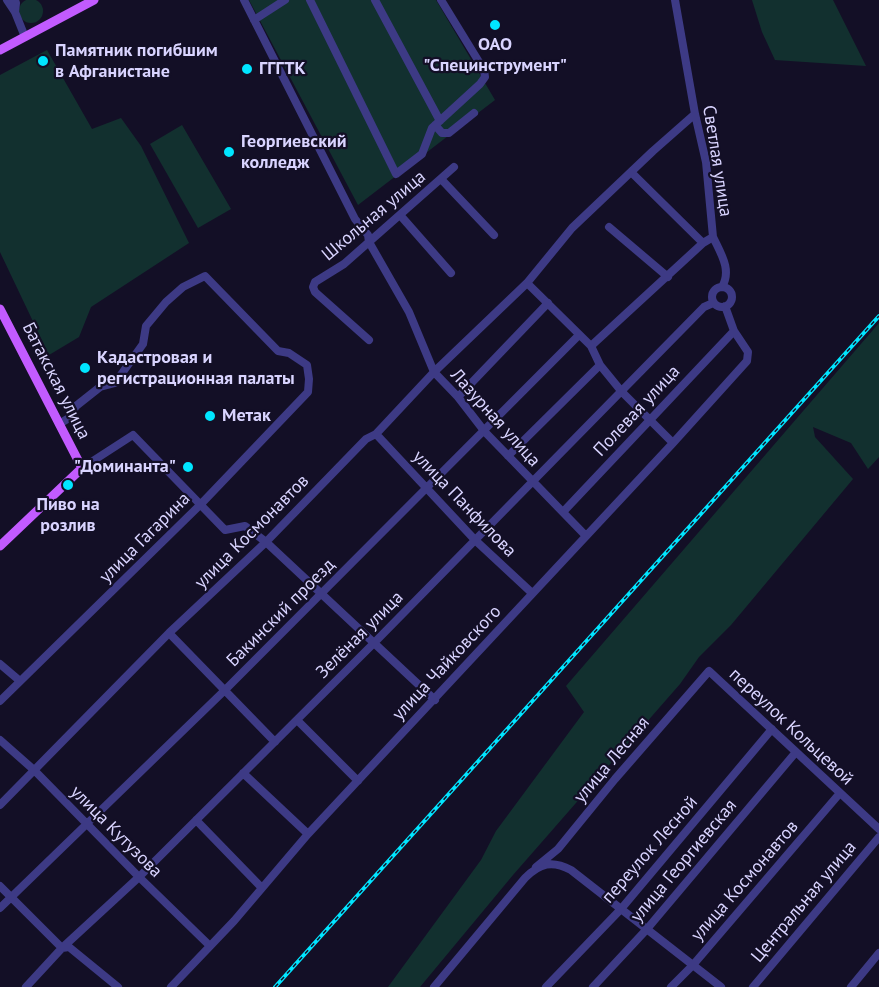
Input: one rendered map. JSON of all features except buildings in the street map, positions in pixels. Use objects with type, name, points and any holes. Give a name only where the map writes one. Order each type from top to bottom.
[{"type":"main road","points":[[0,50],[94,0]]},
{"type":"main road","name":"Батакская улица","points":[[0,309],[82,468]]},
{"type":"main road","points":[[0,546],[82,468]]},
{"type":"street","points":[[7,0],[15,12],[24,37]]},
{"type":"street","points":[[15,0],[15,12]]},
{"type":"street","name":"Лазурная улица","points":[[244,0],[355,219],[368,235],[369,242],[409,312],[434,372],[485,432],[586,536]]},
{"type":"street","points":[[254,20],[285,0]]},
{"type":"street","points":[[310,0],[396,174],[422,154],[432,128],[485,77],[484,70],[441,0]]},
{"type":"street","points":[[375,0],[442,133],[449,133],[474,113]]},
{"type":"street","name":"Светлая улица","points":[[591,346],[703,243],[713,237],[706,162],[675,0]]},
{"type":"street","name":"улица Космонавтов","points":[[0,805],[169,633],[266,542],[366,439],[376,434],[434,372],[527,283],[572,228],[695,114]]},
{"type":"street","name":"Школьная улица","points":[[369,339],[315,292],[313,287],[315,282],[344,264],[454,167]]},
{"type":"street","points":[[632,173],[703,243]]},
{"type":"street","points":[[441,179],[494,235]]},
{"type":"street","points":[[400,215],[451,273]]},
{"type":"street","points":[[609,227],[668,277]]},
{"type":"street","points":[[713,237],[727,269],[726,280],[722,288],[713,293],[713,303],[721,307],[729,304],[731,296],[726,288],[722,288]]},
{"type":"street","name":"улица Гагарина","points":[[0,701],[201,504],[308,392],[307,365],[289,353],[278,351],[205,276],[183,287],[166,302],[146,326],[143,344],[115,383],[100,387],[76,406],[69,418],[59,424]]},
{"type":"street","points":[[527,283],[591,346],[600,364],[622,392],[673,443]]},
{"type":"street","points":[[458,398],[548,303]]},
{"type":"street","name":"Зелёная улица","points":[[26,987],[62,948],[139,877],[374,643],[704,307],[713,303]]},
{"type":"street","points":[[725,306],[734,331]]},
{"type":"street","name":"улица Чайковского","points":[[171,987],[308,834],[435,700],[747,361],[748,352],[734,331]]},
{"type":"street","name":"Полевая улица","points":[[563,512],[734,331]]},
{"type":"street","name":"Бакинский проезд","points":[[0,908],[225,690],[485,432],[579,335]]},
{"type":"street","points":[[508,456],[600,364]]},
{"type":"street","name":"улица Панфилова","points":[[376,434],[475,540],[532,593]]},
{"type":"street","points":[[82,468],[133,435],[225,530],[245,526],[266,542],[435,700]]},
{"type":"street","points":[[169,633],[275,742]]},
{"type":"street","points":[[0,664],[20,681]]},
{"type":"street","name":"переулок Кольцевой","points":[[709,671],[879,829]]},
{"type":"street","name":"улица Лесная","points":[[434,987],[525,878],[558,849],[615,779],[709,671]]},
{"type":"street","points":[[297,720],[358,782]]},
{"type":"street","name":"переулок Лесной","points":[[546,987],[621,909],[772,729]]},
{"type":"street","name":"улица Кутузова","points":[[0,740],[34,770],[210,946]]},
{"type":"street","name":"улица Георгиевская","points":[[593,987],[647,929],[796,752]]},
{"type":"street","points":[[243,773],[308,834]]},
{"type":"street","name":"улица Космонавтов","points":[[671,987],[693,965],[840,793]]},
{"type":"street","points":[[196,820],[262,888]]},
{"type":"street","name":"Центральная улица","points":[[753,987],[879,837]]},
{"type":"street","points":[[558,849],[559,865]]},
{"type":"street","points":[[536,867],[552,864],[571,870],[721,987]]},
{"type":"street","points":[[0,886],[62,948],[69,947],[118,987]]},
{"type":"street","points":[[851,987],[879,954]]},
{"type":"green space","points":[[31,-1],[40,2],[43,11],[40,20],[31,23],[22,20],[19,11],[22,2]]},
{"type":"green space","points":[[249,0],[436,0],[495,100],[358,205]]},
{"type":"green space","points":[[752,0],[833,0],[866,66],[775,60],[762,32]]},
{"type":"green space","points":[[47,50],[92,129],[121,118],[141,146],[189,243],[91,307],[79,337],[49,355],[0,252],[0,75]]},
{"type":"green space","points":[[182,125],[231,209],[198,228],[150,144]]},
{"type":"green space","points":[[879,323],[879,457],[868,469],[851,443],[813,427],[815,437],[853,479],[731,625],[699,657],[680,684],[513,875],[420,987],[388,987],[481,860],[496,831],[584,712],[566,686]]},
{"type":"railway","points":[[275,987],[879,316]]},
{"type":"place","name":"ОАО \"Специнструмент\"","points":[[495,25]]},
{"type":"place","name":"Памятник погибшим в Афганистане","points":[[43,61]]},
{"type":"place","name":"ГГГТК","points":[[247,69]]},
{"type":"place","name":"Георгиевский колледж","points":[[229,152]]},
{"type":"place","name":"Кадастровая и регистрационная палаты","points":[[85,368]]},
{"type":"place","name":"Метак","points":[[210,416]]},
{"type":"place","name":"\"Доминанта\"","points":[[188,467]]},
{"type":"place","name":"Пиво на розлив","points":[[68,485]]}]
